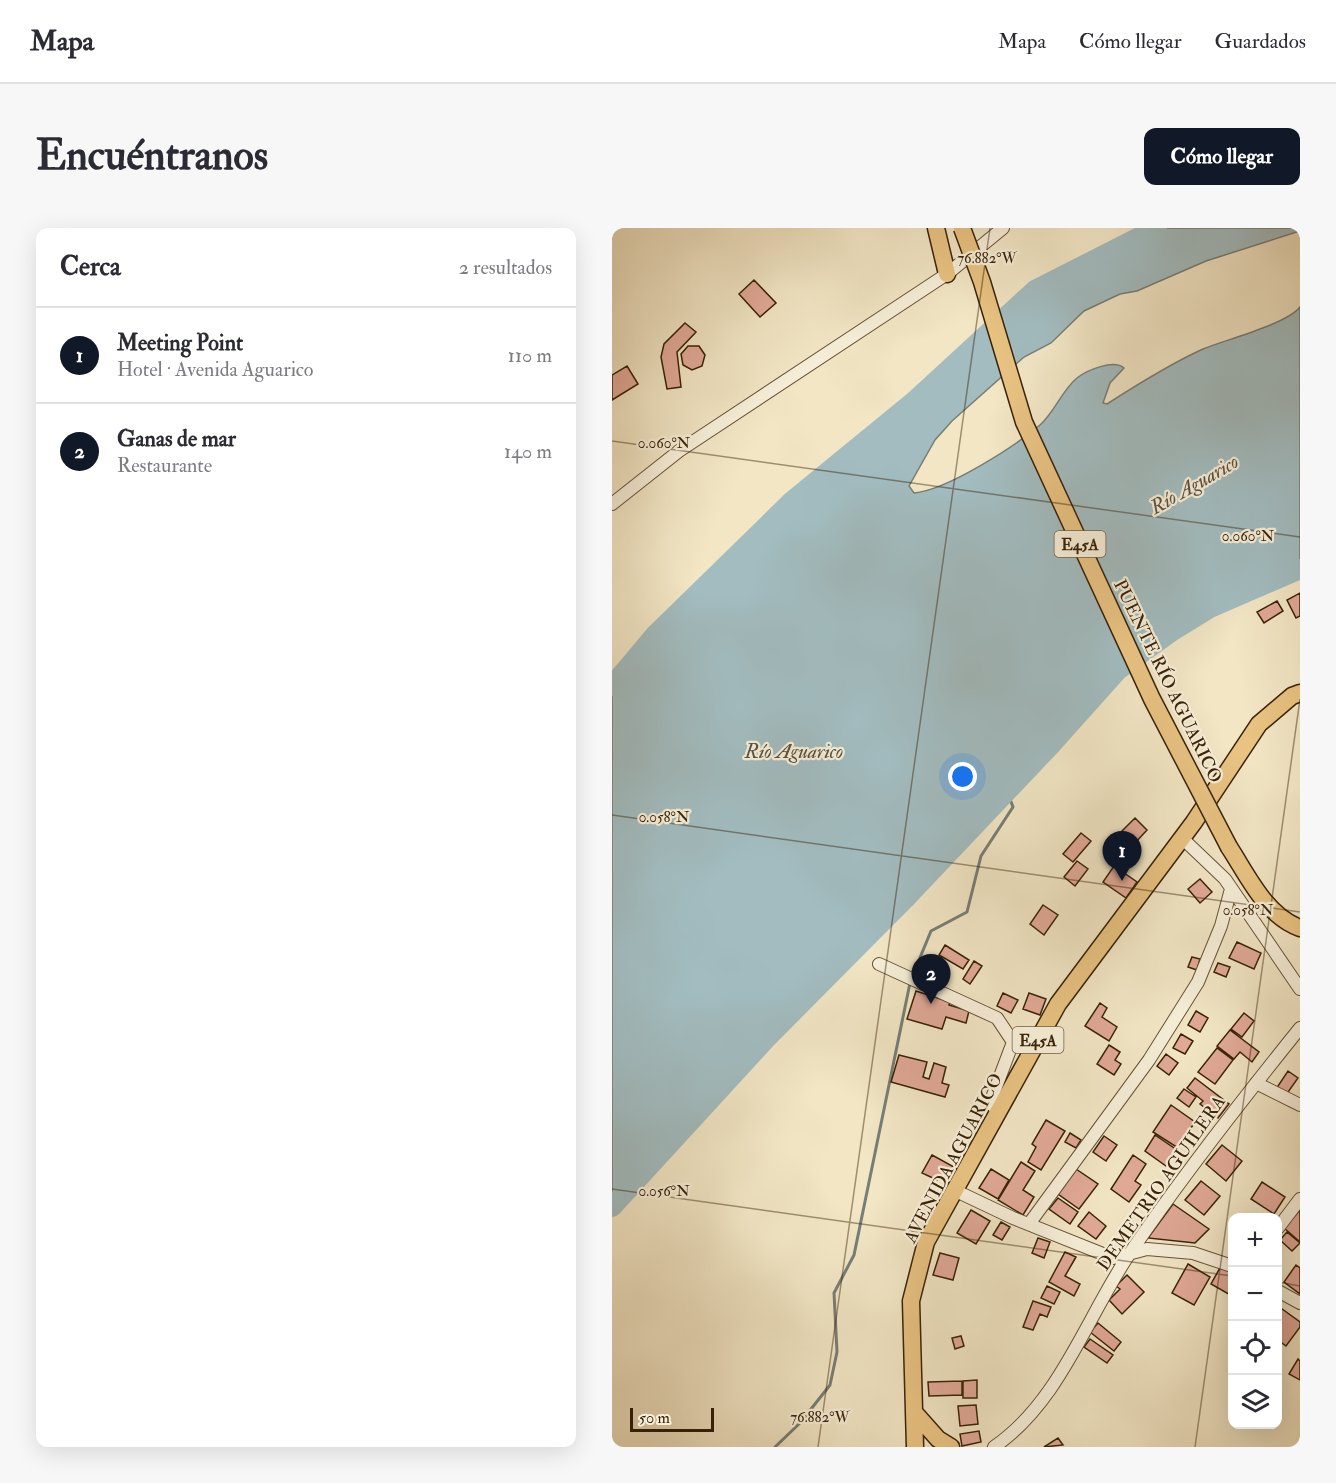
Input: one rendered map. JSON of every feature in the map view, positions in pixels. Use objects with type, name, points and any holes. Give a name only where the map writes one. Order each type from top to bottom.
[{"type":"highway","points":[[936,228],[947,274]]},
{"type":"highway","name":"PUENTE RÍO AGUARICO","points":[[962,228],[982,282],[1023,422],[1152,699],[1229,847],[1258,893],[1285,923],[1300,928]]},
{"type":"highway","name":"AVENIDA AGUARICO","points":[[915,1447],[911,1301],[926,1242],[1058,1004],[1182,838],[1259,724],[1292,696],[1300,693]]},
{"type":"highway","points":[[914,1412],[938,1439],[951,1447]]},
{"type":"street","points":[[612,504],[679,452],[947,274],[1003,228]]},
{"type":"street","points":[[1182,838],[1231,889],[1300,989]]},
{"type":"street","points":[[1029,1224],[1149,1060],[1198,982],[1221,926],[1231,889]]},
{"type":"street","points":[[879,964],[997,1018],[1011,1035],[1013,1042],[990,1102],[998,1111]]},
{"type":"street","name":"DEMETRIO AGUILERA","points":[[994,1447],[1012,1435],[1049,1392],[1130,1252],[1300,1028]]},
{"type":"street","points":[[1256,1083],[1300,1105]]},
{"type":"street","points":[[954,1190],[1113,1258],[1147,1249],[1193,1253],[1228,1264]]},
{"type":"street","points":[[1282,1223],[1300,1199]]},
{"type":"street","points":[[1282,1293],[1300,1304]]},
{"type":"water","name":"Río Aguarico","points":[[1157,228],[1300,228],[1300,231],[1206,261],[1137,291],[1120,294],[1084,311],[1051,343],[1024,357],[952,421],[935,440],[909,486],[914,493],[928,490],[980,466],[1040,425],[1072,383],[1087,372],[1107,365],[1124,368],[1110,383],[1103,403],[1107,404],[1191,355],[1269,325],[1300,307],[1300,569],[1210,608],[1171,632],[1118,670],[1050,746],[905,899],[766,1039],[612,1207],[612,686],[655,635],[792,501],[913,402],[1035,290]]},
{"type":"building","points":[[754,280],[776,303],[760,317],[739,294]]},
{"type":"building","points":[[685,323],[696,332],[677,352],[681,387],[667,389],[661,357],[664,344]]},
{"type":"building","points":[[688,346],[699,346],[705,355],[702,366],[692,370],[683,365],[681,354]]},
{"type":"building","points":[[627,366],[638,384],[612,400],[612,375]]},
{"type":"building","points":[[1300,593],[1300,616],[1296,618],[1287,600]]},
{"type":"building","points":[[1277,601],[1283,611],[1264,623],[1257,612]]},
{"type":"building","points":[[1135,818],[1147,830],[1135,843],[1122,831]]},
{"type":"building","points":[[1081,833],[1091,841],[1073,862],[1063,854]]},
{"type":"building","points":[[1077,861],[1088,869],[1075,886],[1064,877]]},
{"type":"building","points":[[1114,866],[1137,882],[1126,898],[1103,882]]},
{"type":"building","points":[[1200,879],[1212,892],[1200,903],[1188,889]]},
{"type":"building","points":[[1043,905],[1058,915],[1044,935],[1030,924]]},
{"type":"building","points":[[1237,942],[1261,953],[1254,969],[1229,958]]},
{"type":"building","points":[[945,945],[969,960],[963,969],[939,955]]},
{"type":"building","points":[[1192,957],[1200,959],[1197,970],[1188,967]]},
{"type":"building","points":[[974,961],[982,966],[970,984],[963,979]]},
{"type":"building","points":[[1218,963],[1230,967],[1226,977],[1214,972]]},
{"type":"building","points":[[916,991],[969,1011],[966,1023],[946,1017],[942,1029],[907,1019]]},
{"type":"building","points":[[1003,993],[1018,1000],[1011,1013],[997,1006]]},
{"type":"building","points":[[1029,993],[1046,999],[1040,1015],[1023,1009]]},
{"type":"building","points":[[1100,1003],[1107,1008],[1102,1017],[1117,1027],[1109,1041],[1085,1026]]},
{"type":"building","points":[[1196,1011],[1208,1018],[1200,1032],[1188,1025]]},
{"type":"building","points":[[1244,1013],[1254,1021],[1242,1037],[1231,1029]]},
{"type":"building","points":[[1230,1030],[1259,1052],[1252,1062],[1240,1052],[1234,1059],[1217,1046]]},
{"type":"building","points":[[1181,1034],[1193,1041],[1185,1054],[1173,1048]]},
{"type":"building","points":[[1109,1045],[1120,1052],[1115,1060],[1121,1064],[1114,1075],[1097,1064]]},
{"type":"building","points":[[1217,1048],[1233,1060],[1215,1084],[1198,1072]]},
{"type":"building","points":[[1166,1054],[1178,1063],[1169,1075],[1157,1066]]},
{"type":"building","points":[[899,1055],[927,1062],[923,1077],[929,1079],[934,1063],[946,1067],[942,1083],[949,1085],[945,1097],[891,1082]]},
{"type":"building","points":[[1288,1071],[1298,1078],[1286,1095],[1276,1089]]},
{"type":"building","points":[[1195,1078],[1229,1104],[1218,1118],[1200,1104],[1203,1101],[1187,1088]]},
{"type":"building","points":[[1184,1089],[1196,1097],[1189,1107],[1177,1098]]},
{"type":"building","points":[[1171,1105],[1195,1122],[1178,1148],[1153,1132]]},
{"type":"building","points":[[1046,1120],[1065,1131],[1041,1170],[1028,1162],[1036,1147],[1032,1144]]},
{"type":"building","points":[[1070,1133],[1081,1140],[1076,1148],[1065,1142]]},
{"type":"building","points":[[1155,1135],[1177,1150],[1166,1166],[1145,1151]]},
{"type":"building","points":[[1104,1136],[1117,1145],[1106,1161],[1093,1152]]},
{"type":"building","points":[[1222,1145],[1242,1161],[1226,1181],[1206,1164]]},
{"type":"building","points":[[932,1155],[954,1167],[948,1179],[940,1175],[937,1180],[922,1173]]},
{"type":"building","points":[[1133,1155],[1146,1164],[1135,1181],[1141,1185],[1129,1202],[1111,1189]]},
{"type":"building","points":[[1021,1162],[1035,1171],[1023,1190],[1034,1197],[1023,1215],[998,1200]]},
{"type":"building","points":[[991,1169],[1009,1180],[998,1199],[979,1188]]},
{"type":"building","points":[[1076,1169],[1098,1184],[1079,1209],[1058,1194]]},
{"type":"building","points":[[1201,1181],[1220,1196],[1204,1215],[1185,1200]]},
{"type":"building","points":[[1262,1182],[1285,1197],[1275,1213],[1251,1199]]},
{"type":"building","points":[[1058,1198],[1078,1212],[1070,1224],[1049,1209]]},
{"type":"building","points":[[1173,1204],[1209,1229],[1195,1243],[1148,1238]]},
{"type":"building","points":[[971,1210],[990,1221],[976,1244],[957,1233]]},
{"type":"building","points":[[1300,1210],[1300,1242],[1284,1228]]},
{"type":"building","points":[[1089,1212],[1106,1226],[1096,1239],[1078,1226]]},
{"type":"building","points":[[1001,1222],[1010,1227],[1002,1240],[993,1235]]},
{"type":"building","points":[[1287,1232],[1300,1243],[1292,1251],[1282,1242],[1282,1238]]},
{"type":"building","points":[[1038,1238],[1050,1242],[1044,1258],[1032,1253]]},
{"type":"building","points":[[1065,1252],[1076,1257],[1065,1276],[1080,1284],[1074,1296],[1049,1282]]},
{"type":"building","points":[[940,1253],[959,1258],[953,1280],[933,1275]]},
{"type":"building","points":[[1188,1264],[1210,1277],[1194,1305],[1172,1293]]},
{"type":"building","points":[[1296,1265],[1300,1268],[1300,1294],[1284,1282]]},
{"type":"building","points":[[1221,1266],[1228,1270],[1228,1294],[1211,1284]]},
{"type":"building","points":[[1127,1275],[1144,1292],[1122,1314],[1109,1300],[1120,1289],[1116,1286]]},
{"type":"building","points":[[1047,1286],[1060,1292],[1054,1304],[1041,1298]]},
{"type":"building","points":[[1033,1301],[1051,1307],[1047,1317],[1040,1314],[1033,1330],[1023,1327]]},
{"type":"building","points":[[1282,1309],[1300,1322],[1300,1327],[1286,1346],[1282,1343]]},
{"type":"building","points":[[1098,1323],[1121,1342],[1114,1351],[1090,1332]]},
{"type":"building","points":[[961,1336],[964,1346],[955,1349],[952,1338]]},
{"type":"building","points":[[1090,1339],[1113,1355],[1107,1363],[1084,1347]]},
{"type":"building","points":[[1298,1359],[1300,1361],[1300,1380],[1289,1374]]},
{"type":"building","points":[[977,1380],[977,1398],[963,1398],[963,1381]]},
{"type":"building","points":[[962,1381],[962,1395],[929,1396],[928,1382]]},
{"type":"building","points":[[976,1405],[978,1424],[960,1426],[958,1406]]},
{"type":"building","points":[[979,1431],[981,1442],[962,1446],[960,1434]]},
{"type":"building","points":[[1058,1438],[1063,1445],[1044,1447]]},
{"type":"waterway","points":[[612,686],[655,635],[792,501],[913,402],[1035,290],[1157,228]]},
{"type":"waterway","points":[[612,1207],[766,1039],[905,899],[1050,746],[1118,670],[1171,632],[1210,608],[1300,569]]},
{"type":"waterway","points":[[912,977],[931,931],[967,912],[981,856],[1013,807],[1007,791]]},
{"type":"waterway","points":[[775,1447],[800,1423],[830,1385],[837,1352],[834,1293],[854,1255],[910,983]]},
{"type":"place","name":"Meeting Point","points":[[1122,881]]},
{"type":"place","name":"Ganas de mar","points":[[931,1004]]}]
